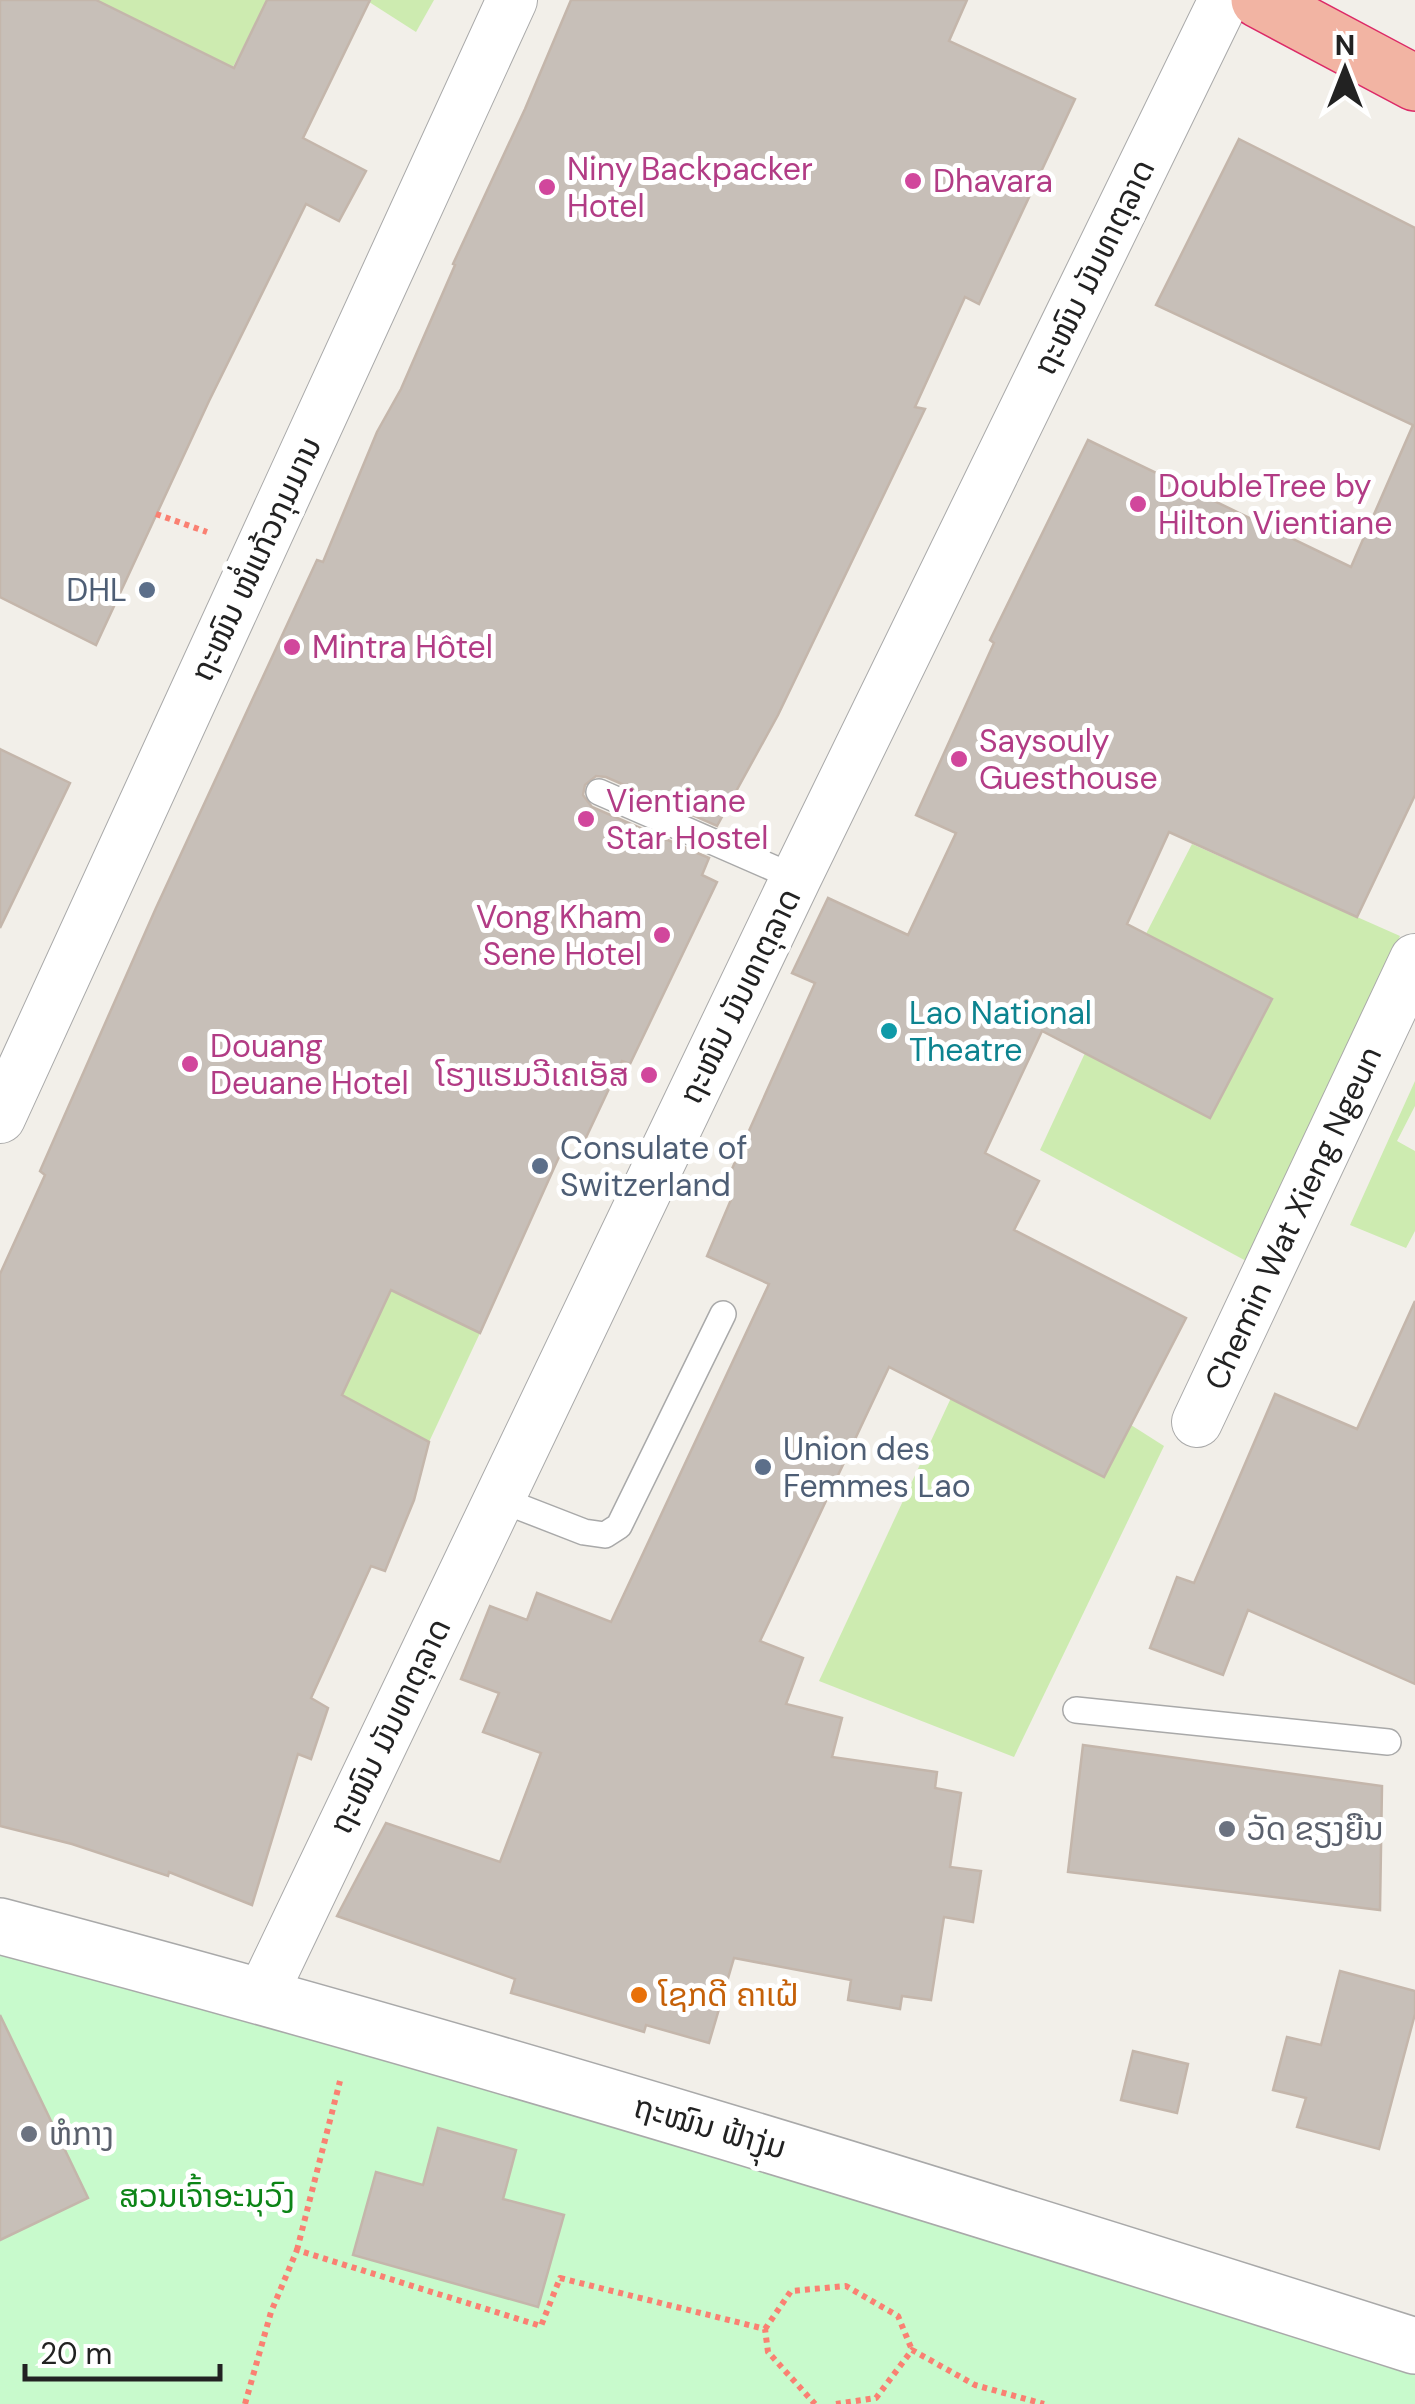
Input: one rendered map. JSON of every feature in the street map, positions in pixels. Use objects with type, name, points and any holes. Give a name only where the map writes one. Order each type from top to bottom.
[{"type":"highway","points":[[1258,0],[1415,82]]},
{"type":"street","name":"ຖະໜົນ ໜໍ່ແກ້ວກຸມມານ","points":[[0,1118],[512,0]]},
{"type":"street","name":"ຖະໜົນ ມັນທາຕຸລາດ","points":[[262,1995],[796,878],[1224,0]]},
{"type":"street","name":"Chemin Wat Xieng Ngeun","points":[[1198,1422],[1415,959]]},
{"type":"street","name":"ຖະໝົນ ຟ້າງຸ່ມ","points":[[0,1926],[262,1995],[904,2184],[1415,2346]]},
{"type":"lane","points":[[599,792],[796,878]]},
{"type":"lane","points":[[499,1499],[584,1532],[605,1535],[619,1526],[723,1314]]},
{"type":"lane","points":[[1076,1710],[1388,1742]]},
{"type":"path","points":[[245,2404],[270,2312],[297,2250],[355,2023]]},
{"type":"path","points":[[297,2250],[541,2326],[560,2278],[766,2329]]},
{"type":"path","points":[[816,2404],[768,2352],[766,2329],[791,2290],[846,2286],[898,2316],[912,2350],[975,2385],[1044,2404]]},
{"type":"path","points":[[836,2404],[876,2398],[912,2350]]},
{"type":"green space","points":[[96,0],[267,0],[233,67]]},
{"type":"green space","points":[[366,0],[434,0],[416,32]]},
{"type":"green space","points":[[1192,844],[1400,936],[1368,1013],[1248,1262],[1040,1150]]},
{"type":"green space","points":[[1415,1081],[1415,1106],[1397,1141],[1415,1151],[1415,1231],[1406,1248],[1350,1225]]},
{"type":"green space","points":[[391,1290],[480,1333],[429,1442],[219,1328]]},
{"type":"green space","points":[[951,1398],[1131,1425],[1164,1446],[1014,1757],[819,1681]]},
{"type":"green space","name":"ສວນເຈົ້າອະນຸວົງ","points":[[0,1926],[1415,2346],[1415,2404],[0,2404]]},
{"type":"building","points":[[0,0],[96,0],[234,68],[267,0],[370,0],[303,138],[366,171],[339,221],[306,204],[96,645],[0,597]]},
{"type":"building","points":[[571,0],[967,0],[949,41],[1075,99],[979,304],[965,297],[915,407],[925,409],[778,715],[717,826],[606,777],[596,776],[585,785],[583,795],[592,807],[709,858],[702,875],[717,882],[630,1064],[622,1061],[582,1146],[567,1139],[480,1333],[391,1290],[342,1395],[429,1442],[414,1500],[385,1571],[371,1566],[311,1698],[328,1708],[311,1759],[298,1754],[252,1905],[169,1872],[168,1876],[72,1844],[0,1826],[0,1274],[45,1175],[40,1171],[156,908],[317,560],[323,562],[377,432],[401,389]]},
{"type":"building","points":[[1239,139],[1415,228],[1415,795],[1357,917],[1169,832],[1127,924],[1272,999],[1210,1118],[1042,1031],[985,1153],[1039,1181],[1014,1230],[1186,1318],[1104,1477],[889,1367],[760,1641],[803,1658],[786,1704],[842,1718],[832,1757],[937,1772],[935,1788],[961,1793],[950,1867],[981,1871],[973,1922],[944,1917],[931,2000],[902,1996],[900,2009],[848,2000],[851,1980],[734,1958],[709,2043],[646,2025],[644,2032],[511,1993],[515,1979],[337,1916],[386,1823],[500,1862],[541,1753],[483,1732],[499,1693],[461,1679],[490,1606],[527,1620],[537,1593],[611,1622],[769,1284],[707,1256],[733,1195],[723,1189],[815,983],[792,973],[828,898],[908,935],[956,833],[916,815],[994,643],[990,640],[1088,440],[1351,567],[1413,425],[1156,305]]},
{"type":"building","points":[[0,749],[70,783],[0,928]]},
{"type":"building","points":[[1415,1301],[1415,1684],[1248,1610],[1223,1675],[1150,1648],[1177,1577],[1194,1583],[1275,1394],[1357,1429]]},
{"type":"building","name":"ວັດ ຂຽງຍືນ","points":[[1083,1745],[1382,1786],[1380,1910],[1068,1872]]},
{"type":"building","points":[[1340,1971],[1415,1991],[1415,2014],[1379,2149],[1297,2127],[1306,2098],[1273,2090],[1287,2037],[1321,2045]]},
{"type":"building","name":"ຫໍກາງ","points":[[0,2015],[88,2198],[0,2240]]},
{"type":"building","points":[[1133,2051],[1188,2064],[1177,2113],[1121,2100]]},
{"type":"building","points":[[438,2128],[516,2150],[503,2199],[564,2215],[538,2307],[353,2255],[376,2172],[423,2185]]},
{"type":"place","name":"Dhavara","points":[[913,181]]},
{"type":"place","name":"Niny Backpacker Hotel","points":[[547,187]]},
{"type":"place","name":"DoubleTree by Hilton Vientiane","points":[[1138,504]]},
{"type":"place","name":"DHL","points":[[147,590]]},
{"type":"place","name":"Mintra Hôtel","points":[[292,647]]},
{"type":"place","name":"Saysouly Guesthouse","points":[[959,759]]},
{"type":"place","name":"Vientiane Star Hostel","points":[[586,819]]},
{"type":"place","name":"Vong Kham Sene Hotel","points":[[662,935]]},
{"type":"place","name":"Lao National Theatre","points":[[889,1031]]},
{"type":"place","name":"Douang Deuane Hotel","points":[[190,1064]]},
{"type":"place","name":"ໂຮງແຮມວີເຄເອັສ","points":[[649,1075]]},
{"type":"place","name":"Consulate of Switzerland","points":[[540,1166]]},
{"type":"place","name":"Union des Femmes Lao","points":[[763,1467]]},
{"type":"place","name":"ວັດ ຂຽງຍືນ","points":[[1227,1829]]},
{"type":"place","name":"ໂຊກດີ ຄາເຝ້","points":[[639,1995]]},
{"type":"place","name":"ຫໍກາງ","points":[[29,2134]]}]
